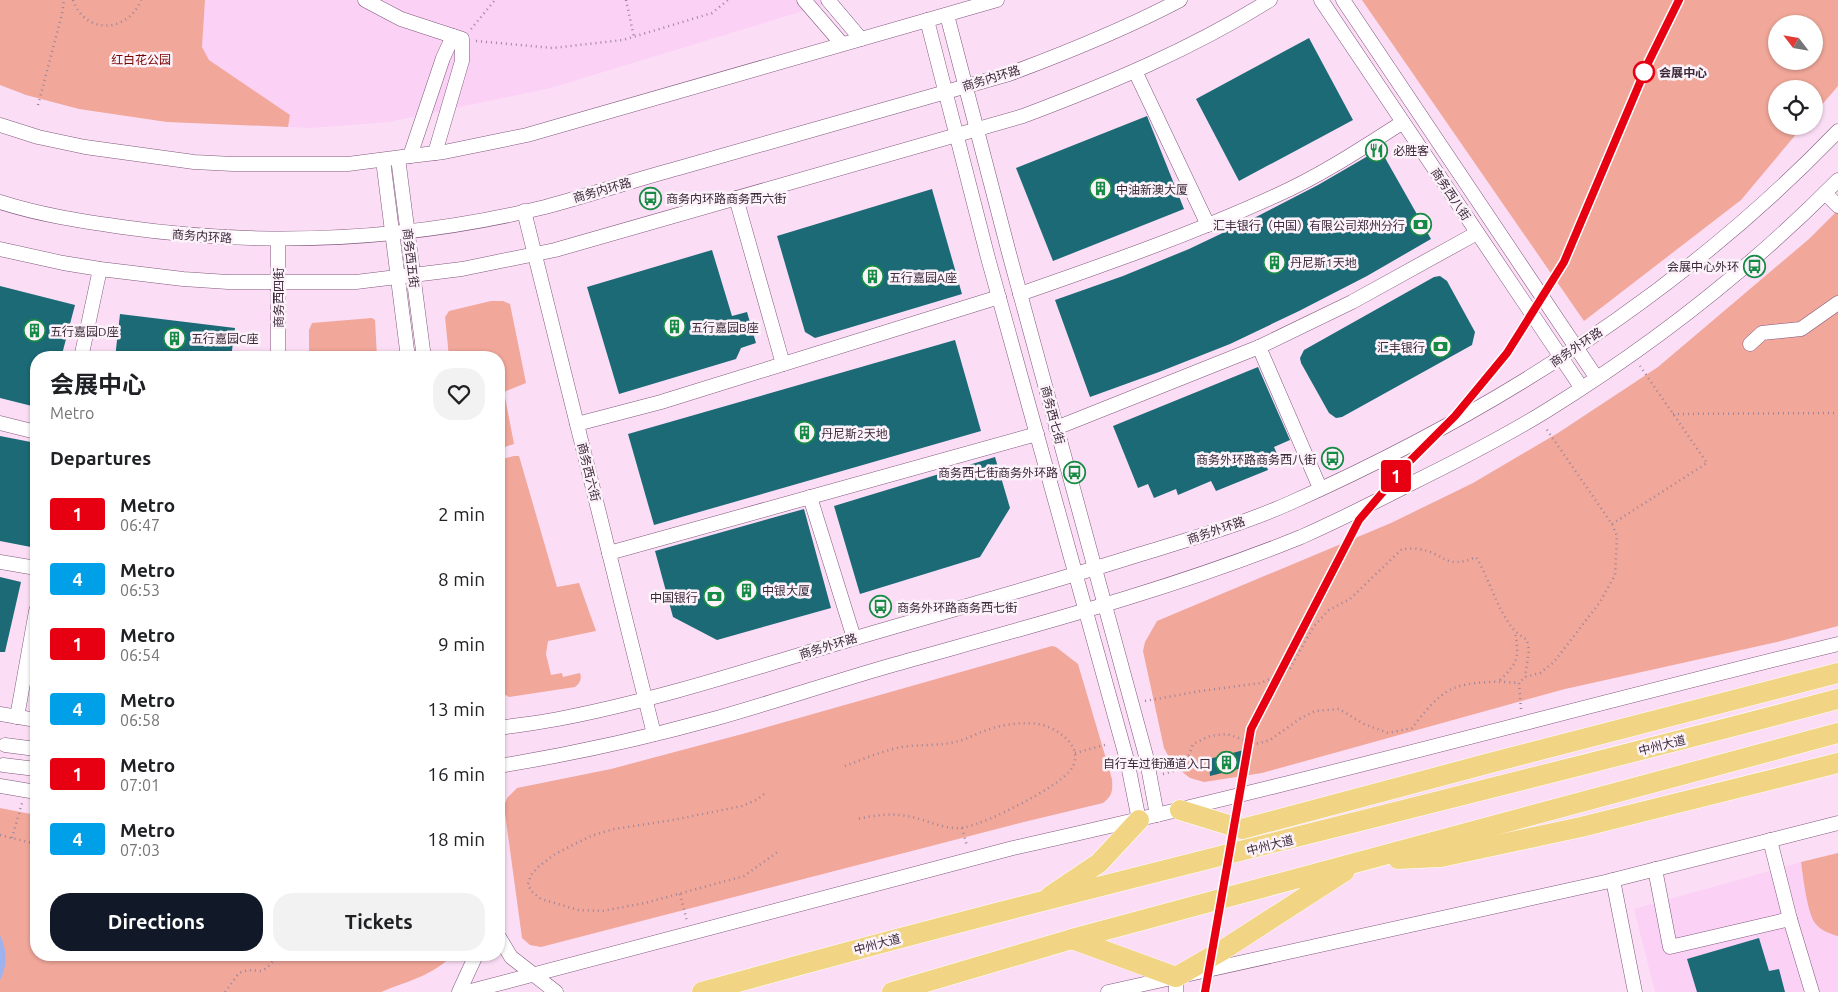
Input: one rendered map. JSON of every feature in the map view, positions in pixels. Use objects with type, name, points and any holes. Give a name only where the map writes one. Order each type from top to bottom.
[{"type":"highway","points":[[1180,810],[1242,829],[1838,673]]},
{"type":"highway","name":"中州大道","points":[[702,992],[909,936],[1838,699]]},
{"type":"highway","points":[[892,992],[1072,939],[1838,733]]},
{"type":"highway","points":[[1072,939],[1176,984],[1223,950],[1361,861],[1441,857],[1591,825],[1838,763]]},
{"type":"highway","points":[[1040,903],[1098,863],[1148,818]]},
{"type":"street","points":[[365,0],[401,19],[458,38]]},
{"type":"street","points":[[804,0],[842,44]]},
{"type":"street","points":[[828,0],[861,39]]},
{"type":"street","points":[[0,125],[38,137],[84,147],[194,162],[312,165],[348,164],[383,160],[435,153],[527,135],[997,0]]},
{"type":"street","name":"商务内环路","points":[[0,202],[71,219],[150,231],[229,238],[353,238],[456,225],[545,207],[1009,74],[1138,22],[1180,0]]},
{"type":"street","points":[[0,249],[62,263],[183,279],[278,283],[356,282],[462,269],[555,250],[1023,116],[1135,71],[1217,31],[1270,0]]},
{"type":"street","name":"商务西八街","points":[[1321,0],[1581,387]]},
{"type":"street","name":"商务西八街","points":[[1343,0],[1596,377]]},
{"type":"street","name":"商务西七街","points":[[947,15],[1150,778],[1148,818]]},
{"type":"street","name":"商务西七街","points":[[927,20],[956,135],[1037,434],[1122,740],[1148,818]]},
{"type":"street","points":[[435,153],[462,61],[458,38]]},
{"type":"street","points":[[404,157],[443,58],[458,38]]},
{"type":"street","points":[[1135,71],[1208,225]]},
{"type":"street","points":[[1020,294],[1177,238],[1276,196],[1343,161],[1403,122]]},
{"type":"street","name":"商务外环路","points":[[505,727],[557,719],[710,682],[854,638],[1095,569],[1196,537],[1288,504],[1420,440],[1527,380],[1576,347],[1653,293],[1705,252],[1777,191],[1838,132]]},
{"type":"street","name":"商务西五街","points":[[404,157],[408,231],[423,351]]},
{"type":"street","name":"商务西五街","points":[[383,160],[407,351]]},
{"type":"street","points":[[505,765],[564,755],[720,717],[847,678],[1086,610],[1208,572],[1301,536],[1453,462],[1537,416],[1581,387],[1675,322],[1728,280],[1780,236],[1838,180]]},
{"type":"street","points":[[1825,193],[1838,206]]},
{"type":"street","points":[[736,198],[783,364]]},
{"type":"street","name":"商务西六街","points":[[524,211],[654,734]]},
{"type":"street","points":[[1056,428],[1259,347],[1352,302],[1477,233]]},
{"type":"street","name":"商务西四街","points":[[278,239],[278,351]]},
{"type":"street","points":[[82,351],[100,269]]},
{"type":"street","points":[[577,424],[661,402],[999,296]]},
{"type":"street","points":[[1750,344],[1762,333],[1801,329],[1838,303]]},
{"type":"street","points":[[1259,347],[1320,488]]},
{"type":"street","points":[[0,423],[30,430]]},
{"type":"street","points":[[609,553],[1037,434]]},
{"type":"street","points":[[810,497],[854,638]]},
{"type":"street","points":[[0,562],[30,567]]},
{"type":"street","points":[[17,717],[30,644]]},
{"type":"street","points":[[467,992],[971,859],[1324,775],[1838,644]]},
{"type":"street","points":[[0,714],[30,719]]},
{"type":"street","points":[[5,745],[30,748]]},
{"type":"street","points":[[3,765],[30,768]]},
{"type":"street","points":[[0,786],[30,791]]},
{"type":"street","points":[[1108,992],[1176,984],[1613,880],[1838,823]]},
{"type":"street","points":[[1770,840],[1790,919],[1812,992]]},
{"type":"street","points":[[1655,869],[1670,947],[1790,919]]},
{"type":"street","points":[[1613,880],[1635,992]]},
{"type":"street","points":[[505,947],[511,957],[556,992]]},
{"type":"street","points":[[459,992],[473,961]]},
{"type":"path","points":[[38,105],[64,0]]},
{"type":"path","points":[[73,0],[84,17],[99,25],[108,26],[117,24],[132,15],[141,0]]},
{"type":"path","points":[[458,38],[495,0]]},
{"type":"path","points":[[626,0],[634,37]]},
{"type":"path","points":[[458,38],[553,48],[623,40],[712,13],[728,0]]},
{"type":"path","points":[[1612,524],[1707,463],[1632,353]]},
{"type":"path","points":[[1673,414],[1838,413]]},
{"type":"path","points":[[1150,778],[1184,768],[1193,744],[1210,736],[1227,734],[1256,744],[1270,740],[1301,718],[1315,712],[1338,709],[1364,724],[1388,733],[1412,728],[1429,708],[1453,688],[1498,682],[1519,683],[1525,677],[1540,673],[1554,662],[1600,602],[1615,575],[1617,536],[1612,524],[1537,416]]},
{"type":"path","points":[[1131,704],[1201,691],[1261,683],[1289,670],[1314,626],[1328,610],[1350,599],[1402,549],[1419,549],[1455,564],[1476,557],[1485,571],[1506,617],[1515,631],[1527,640],[1529,650],[1525,677]]},
{"type":"path","points":[[1498,682],[1511,669],[1518,652],[1515,631]]},
{"type":"path","points":[[1519,683],[1522,723]]},
{"type":"path","points":[[844,766],[889,750],[959,741],[988,730],[1022,724],[1043,725],[1056,730],[1064,735],[1075,750],[1076,759],[1070,771],[1056,784],[1011,809],[962,828],[955,829],[908,816],[888,814],[858,819]]},
{"type":"path","points":[[1075,753],[1122,740]]},
{"type":"path","points":[[12,838],[30,793]]},
{"type":"path","points":[[764,794],[742,806],[591,836],[549,858],[531,875],[528,884],[531,891],[541,899],[578,910],[602,911],[680,894],[744,876],[779,851]]},
{"type":"path","points":[[962,828],[971,859]]},
{"type":"path","points":[[0,835],[30,842]]},
{"type":"path","points":[[680,894],[690,932]]},
{"type":"path","points":[[225,992],[238,973],[248,970],[261,971],[267,968],[273,961]]},
{"type":"shaded area","points":[[205,0],[839,0],[551,88],[389,122],[311,128],[288,127],[290,115],[209,60],[202,47]]},
{"type":"shaded area","points":[[1801,862],[1810,912],[1815,923],[1822,929],[1838,936],[1838,992],[1655,992],[1634,909]]},
{"type":"green space","name":"红白花公园","points":[[0,0],[205,0],[202,47],[209,60],[290,115],[288,127],[167,122],[79,109],[26,95],[0,85]]},
{"type":"green space","points":[[1362,0],[1838,0],[1838,86],[1823,104],[1823,80],[1768,80],[1768,135],[1795,135],[1741,200],[1584,321]]},
{"type":"green space","points":[[1838,210],[1838,626],[1777,642],[1565,689],[1262,773],[1204,782],[1190,778],[1170,759],[1164,748],[1143,651],[1145,642],[1157,621],[1391,523],[1473,483],[1558,433],[1658,367],[1809,239]]},
{"type":"green space","points":[[491,301],[503,301],[510,304],[526,383],[505,392],[505,351],[448,351],[445,317],[449,311]]},
{"type":"green space","points":[[372,318],[375,320],[377,351],[309,351],[309,330],[312,323]]},
{"type":"green space","points":[[505,397],[514,444],[505,447]]},
{"type":"green space","points":[[519,456],[557,587],[579,583],[596,631],[548,641],[546,654],[551,675],[562,673],[563,677],[580,673],[580,681],[575,687],[509,697],[505,695],[505,458]]},
{"type":"green space","points":[[1052,646],[1078,664],[1112,779],[1112,787],[1111,793],[1103,803],[541,947],[530,945],[522,938],[505,813],[507,798],[517,788],[611,769],[746,733]]},
{"type":"green space","points":[[0,808],[30,814],[30,961],[446,961],[428,973],[381,992],[0,992]]},
{"type":"green space","points":[[1838,853],[1838,936],[1820,928],[1812,918],[1801,862]]},
{"type":"water","points":[[0,935],[6,958],[0,980]]},
{"type":"building","points":[[1309,38],[1353,120],[1239,181],[1196,99]]},
{"type":"building","name":"中油新澳大厦","points":[[1147,116],[1184,209],[1053,261],[1016,168]]},
{"type":"building","name":"丹尼斯1天地","points":[[1380,149],[1431,239],[1367,276],[1230,344],[1090,397],[1055,300],[1123,276],[1189,249],[1318,185]]},
{"type":"building","name":"五行嘉园A座","points":[[932,189],[962,294],[815,338],[805,332],[777,236]]},
{"type":"building","name":"五行嘉园B座","points":[[712,250],[732,316],[747,312],[756,343],[741,348],[736,359],[619,394],[587,287]]},
{"type":"building","points":[[1440,276],[1447,281],[1475,332],[1472,345],[1342,417],[1336,418],[1329,413],[1301,363],[1300,358],[1304,350],[1434,277]]},
{"type":"building","name":"五行嘉园D座","points":[[0,286],[75,305],[63,351],[30,351],[30,406],[0,398]]},
{"type":"building","name":"五行嘉园C座","points":[[120,314],[235,328],[232,351],[116,351]]},
{"type":"building","name":"丹尼斯2天地","points":[[955,340],[981,431],[654,525],[628,434]]},
{"type":"building","points":[[1258,367],[1290,440],[1274,447],[1277,454],[1264,460],[1268,470],[1216,491],[1211,481],[1178,495],[1176,489],[1154,498],[1148,484],[1138,488],[1113,426]]},
{"type":"building","points":[[0,436],[30,442],[30,547],[0,541]]},
{"type":"building","points":[[995,457],[1010,508],[980,557],[860,594],[834,506]]},
{"type":"building","name":"中银大厦","points":[[804,509],[831,608],[717,640],[673,617],[655,551]]},
{"type":"building","points":[[0,577],[21,582],[5,652],[0,652]]},
{"type":"building","name":"自行车过街通道入口","points":[[1244,750],[1246,767],[1210,776],[1209,759]]},
{"type":"building","points":[[1759,938],[1769,971],[1779,969],[1785,992],[1697,992],[1687,959]]},
{"type":"metro line","name":"1","points":[[1205,992],[1251,729],[1359,520],[1407,464],[1455,416],[1507,353],[1564,262],[1649,61],[1679,0]]},
{"type":"place","name":"会展中心","points":[[1644,72]]},
{"type":"place","name":"必胜客","points":[[1377,150]]},
{"type":"place","name":"中油新澳大厦","points":[[1100,189]]},
{"type":"place","name":"商务内环路商务西六街","points":[[650,198]]},
{"type":"place","name":"汇丰银行（中国）有限公司郑州分行","points":[[1421,225]]},
{"type":"place","name":"丹尼斯1天地","points":[[1274,262]]},
{"type":"place","name":"会展中心外环","points":[[1755,266]]},
{"type":"place","name":"五行嘉园A座","points":[[873,277]]},
{"type":"place","name":"五行嘉园B座","points":[[675,327]]},
{"type":"place","name":"五行嘉园D座","points":[[34,331]]},
{"type":"place","name":"五行嘉园C座","points":[[175,338]]},
{"type":"place","name":"汇丰银行","points":[[1441,347]]},
{"type":"place","name":"丹尼斯2天地","points":[[805,433]]},
{"type":"place","name":"商务外环路商务西八街","points":[[1332,459]]},
{"type":"place","name":"商务西七街商务外环路","points":[[1074,472]]},
{"type":"place","name":"中银大厦","points":[[746,590]]},
{"type":"place","name":"中国银行","points":[[714,597]]},
{"type":"place","name":"商务外环路商务西七街","points":[[881,607]]},
{"type":"place","name":"自行车过街通道入口","points":[[1227,763]]}]
